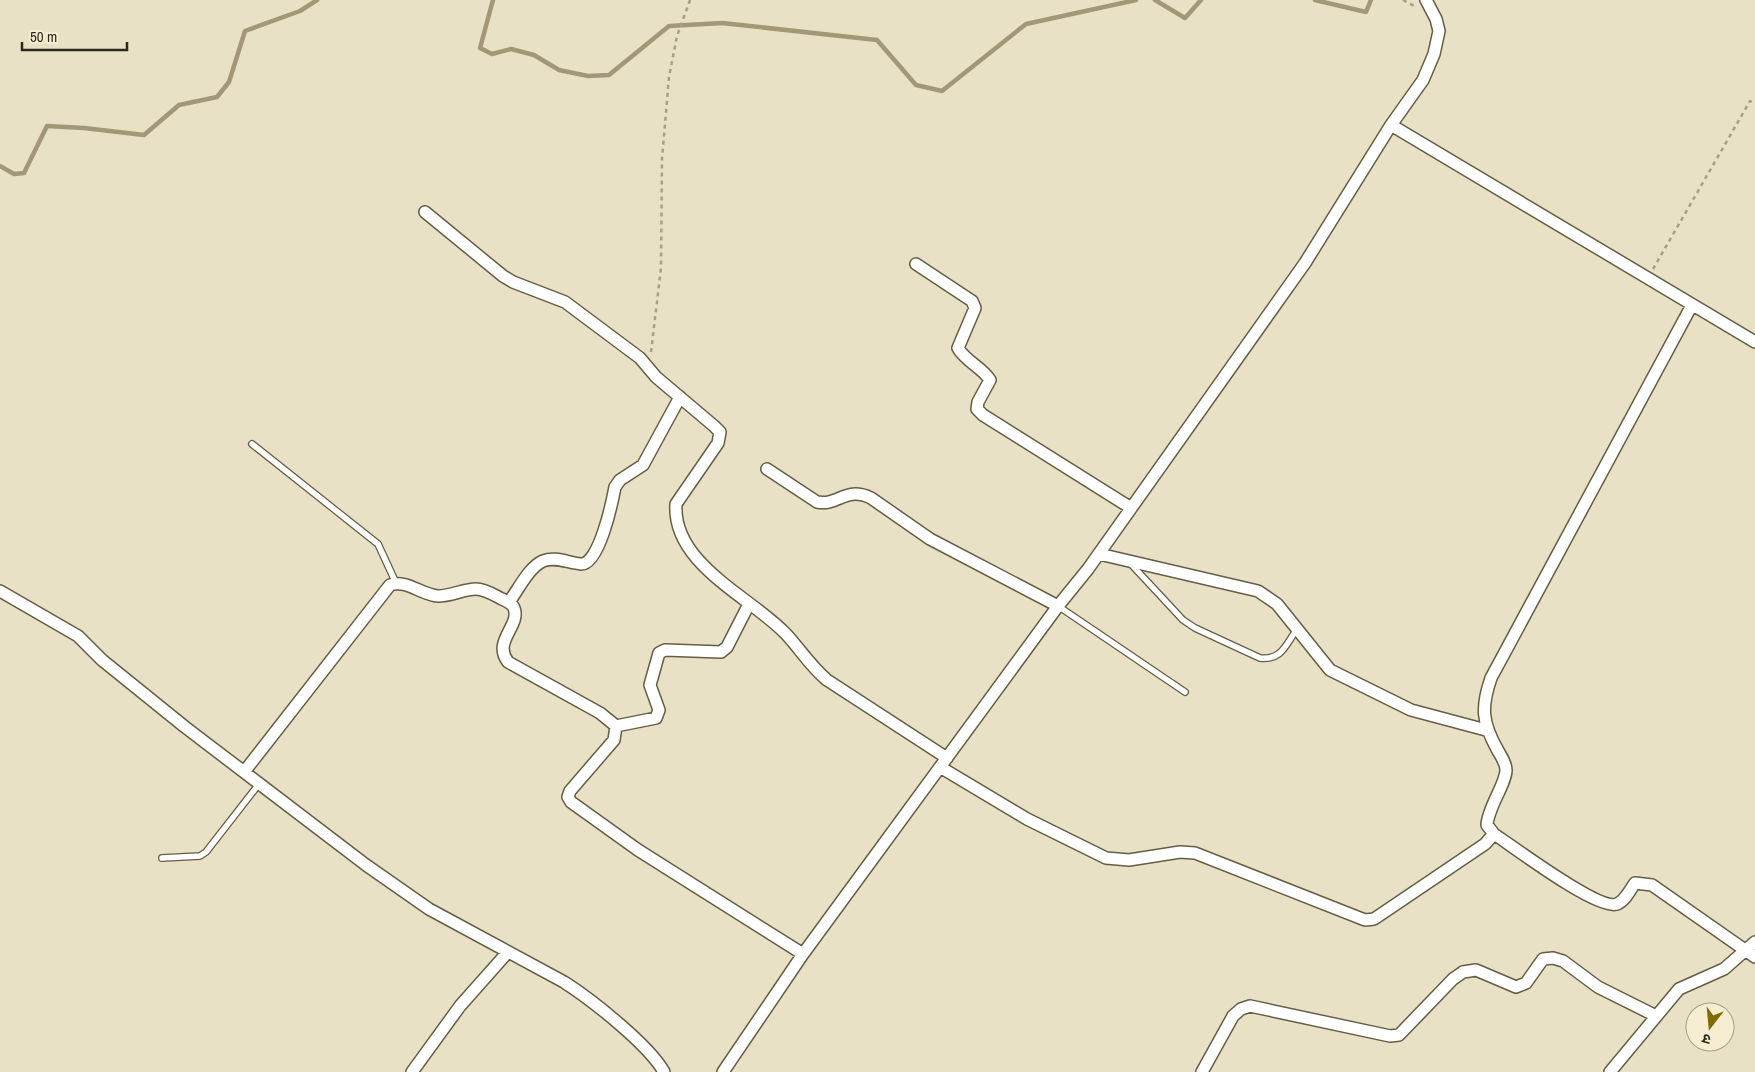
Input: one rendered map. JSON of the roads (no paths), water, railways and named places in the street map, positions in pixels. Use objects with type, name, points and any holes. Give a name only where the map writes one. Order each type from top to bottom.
[{"type":"street","points":[[723,1072],[803,954],[1058,606],[1099,554],[1305,263],[1391,125],[1422,80],[1434,54],[1439,31],[1436,19],[1426,0]]},
{"type":"street","points":[[1391,125],[1755,342]]},
{"type":"street","points":[[425,212],[503,276],[513,282],[566,302],[630,350],[720,432],[720,437],[676,504],[676,512],[687,548],[722,582],[786,634],[816,671],[827,680],[1026,819],[1106,858],[1130,860],[1180,852],[1195,853],[1365,920],[1374,919],[1484,844],[1494,834]]},
{"type":"street","points":[[916,264],[972,301],[975,308],[958,348],[963,356],[990,380],[978,402],[977,409],[982,415],[1131,508]]},
{"type":"street","points":[[1610,1072],[1679,989],[1724,968],[1752,949],[1652,885],[1635,883],[1624,899],[1617,904],[1609,905],[1577,891],[1494,834],[1487,825],[1488,815],[1506,771],[1504,761],[1486,730],[1483,719],[1487,690],[1491,678],[1692,305]]},
{"type":"street","points":[[509,602],[535,567],[542,561],[551,559],[583,564],[590,562],[596,553],[615,487],[620,480],[643,465],[680,397]]},
{"type":"street","points":[[767,469],[817,502],[825,504],[852,493],[862,493],[930,539],[1058,606]]},
{"type":"street","points":[[1099,554],[1258,592],[1277,604],[1330,670],[1412,710],[1486,730]]},
{"type":"street","points":[[244,772],[386,590],[396,583],[440,596],[477,589],[509,602],[514,608],[514,615],[502,648],[502,655],[508,662],[600,714],[616,726],[656,718],[659,710],[650,685],[659,653],[665,650],[721,652],[727,647],[749,604]]},
{"type":"street","points":[[0,591],[78,636],[102,660],[259,784],[366,865],[429,909],[583,994],[644,1047],[658,1062],[664,1072]]},
{"type":"street","points":[[616,726],[614,740],[570,791],[568,797],[571,802],[638,850],[803,954]]},
{"type":"street","points":[[412,1072],[460,1006],[508,952]]},
{"type":"street","points":[[1202,1072],[1233,1016],[1241,1009],[1250,1006],[1390,1036],[1399,1035],[1453,978],[1463,972],[1476,970],[1516,986],[1526,984],[1542,959],[1552,958],[1563,961],[1598,987],[1656,1016]]},
{"type":"lane","points":[[252,444],[378,544],[396,583]]},
{"type":"lane","points":[[1128,561],[1183,620],[1195,628],[1260,658],[1271,659],[1279,655],[1297,630]]},
{"type":"lane","points":[[1058,606],[1185,692]]},
{"type":"lane","points":[[162,858],[200,856],[206,852],[259,784]]},
{"type":"waterway","points":[[0,166],[14,174],[24,173],[47,126],[144,135],[179,105],[217,97],[229,82],[245,31],[300,11],[317,0]]},
{"type":"waterway","points":[[493,0],[480,48],[492,54],[511,49],[534,55],[559,70],[588,76],[609,75],[669,26],[722,23],[877,40],[916,85],[942,91],[1026,24],[1136,0]]},
{"type":"waterway","points":[[1155,0],[1185,18],[1201,0]]},
{"type":"waterway","points":[[1315,0],[1366,12],[1371,0]]}]
